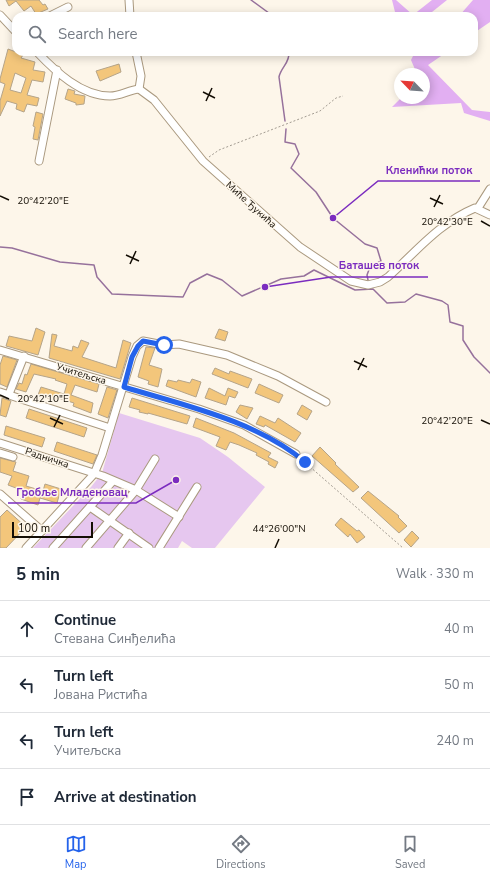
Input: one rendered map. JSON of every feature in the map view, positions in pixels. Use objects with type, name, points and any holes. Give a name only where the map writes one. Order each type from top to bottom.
[{"type":"street","points":[[129,0],[130,12]]},
{"type":"street","points":[[58,12],[68,7]]},
{"type":"street","points":[[0,15],[12,29]]},
{"type":"street","points":[[0,28],[9,26]]},
{"type":"street","points":[[41,56],[75,84],[89,92],[102,95],[115,95],[140,88],[141,76],[137,56]]},
{"type":"street","points":[[39,161],[57,70]]},
{"type":"street","name":"Миће Ђукића","points":[[140,88],[154,100],[203,161],[300,247],[344,277],[361,284],[374,284],[388,277],[438,230],[464,212],[478,208]]},
{"type":"street","points":[[490,189],[478,208],[490,215]]},
{"type":"street","points":[[26,548],[94,474],[124,387],[132,357],[138,346],[143,341],[164,345],[179,344],[227,355],[294,384],[326,402]]},
{"type":"street","name":"Учитељска","points":[[0,350],[24,356],[244,425],[296,454]]},
{"type":"street","points":[[9,394],[24,356]]},
{"type":"street","points":[[0,392],[110,428]]},
{"type":"street","name":"Радничка","points":[[0,443],[94,474],[136,490],[180,517]]},
{"type":"street","points":[[0,453],[13,457]]},
{"type":"street","points":[[86,548],[136,490],[154,459]]},
{"type":"street","points":[[53,548],[113,481]]},
{"type":"street","points":[[159,548],[198,487]]},
{"type":"street","points":[[0,494],[42,531]]},
{"type":"street","points":[[90,507],[149,548]]},
{"type":"street","points":[[118,548],[129,534]]},
{"type":"path","points":[[203,161],[219,150],[320,111],[336,98],[343,96]]},
{"type":"path","points":[[296,454],[403,548]]},
{"type":"shaded area","points":[[392,0],[396,0],[410,12],[395,12]]},
{"type":"shaded area","points":[[432,0],[447,0],[432,12],[417,12]]},
{"type":"shaded area","points":[[473,0],[490,0],[490,22],[478,30],[478,12],[462,12]]},
{"type":"shaded area","points":[[413,56],[441,56],[428,65],[472,110],[490,112],[490,121],[464,113],[461,103],[392,107],[395,104],[430,104],[430,68],[414,68],[411,60]]},
{"type":"shaded area","points":[[119,413],[200,438],[228,457],[265,487],[215,548],[192,548],[182,541],[178,548],[33,548],[91,487],[102,473]]},
{"type":"building","points":[[6,0],[39,0],[43,5],[45,4],[48,9],[41,12],[35,12],[31,6],[24,11],[16,1],[9,6]]},
{"type":"building","points":[[8,49],[12,50],[12,56],[22,56],[21,58],[35,62],[33,70],[45,72],[43,82],[32,80],[27,95],[39,98],[37,106],[27,104],[24,112],[16,109],[17,104],[7,101],[0,116],[0,101],[5,84],[0,82]],"holes":[[[15,73],[26,78],[21,93],[10,90]]]},
{"type":"building","points":[[119,64],[121,72],[100,81],[96,71]]},
{"type":"building","points":[[68,89],[75,91],[74,94],[85,96],[84,104],[76,105],[76,103],[65,99]]},
{"type":"building","points":[[36,112],[43,114],[38,140],[33,139],[35,127],[33,126]]},
{"type":"building","points":[[36,328],[45,332],[38,355],[6,346],[9,336],[32,341]]},
{"type":"building","points":[[219,329],[228,332],[225,341],[215,338]]},
{"type":"building","points":[[52,334],[57,335],[54,346],[72,351],[73,346],[78,348],[81,340],[89,343],[82,357],[116,368],[123,340],[131,343],[120,379],[49,358]]},
{"type":"building","points":[[146,347],[155,348],[149,365],[162,369],[158,387],[148,384],[149,381],[138,377]]},
{"type":"building","points":[[3,356],[17,360],[7,387],[0,384],[0,365]]},
{"type":"building","points":[[31,364],[99,384],[97,392],[75,385],[71,395],[93,403],[91,413],[73,406],[74,403],[58,398],[57,401],[38,395],[41,387],[64,394],[67,384],[55,380],[56,379],[34,374],[26,392],[16,389],[19,383],[22,384],[25,374],[27,375]]},
{"type":"building","points":[[215,368],[229,374],[230,371],[252,379],[248,388],[212,374]]},
{"type":"building","points":[[192,379],[201,382],[196,397],[166,386],[168,380],[177,382],[178,380],[190,383]]},
{"type":"building","points":[[259,384],[283,395],[279,403],[255,393]]},
{"type":"building","points":[[107,387],[117,390],[108,418],[98,414]]},
{"type":"building","points":[[209,388],[225,396],[228,388],[238,392],[235,398],[229,396],[226,405],[205,398]]},
{"type":"building","points":[[2,398],[11,401],[6,417],[0,415]]},
{"type":"building","points":[[132,398],[190,416],[187,424],[148,413],[139,412],[140,410],[129,407]]},
{"type":"building","points":[[240,405],[253,408],[247,419],[236,412]]},
{"type":"building","points":[[302,405],[312,411],[307,420],[297,414]]},
{"type":"building","points":[[29,409],[87,428],[84,437],[26,418]]},
{"type":"building","points":[[260,416],[275,423],[278,418],[301,433],[295,442],[265,425],[264,427],[256,424]]},
{"type":"building","points":[[196,418],[234,433],[271,453],[268,457],[278,462],[275,468],[268,464],[269,462],[256,455],[257,453],[239,445],[230,442],[226,450],[216,446],[220,437],[193,427]]},
{"type":"building","points":[[6,426],[45,438],[42,447],[4,435]]},
{"type":"building","points":[[57,442],[97,455],[93,464],[54,451]]},
{"type":"building","points":[[320,447],[359,487],[353,492],[312,456]]},
{"type":"building","points":[[0,458],[16,462],[13,471],[29,476],[26,486],[43,491],[45,484],[61,489],[57,503],[40,498],[38,505],[21,499],[24,491],[8,485],[12,476],[0,472]]},
{"type":"building","points":[[368,491],[399,516],[398,517],[407,526],[399,533],[361,498]]},
{"type":"building","points":[[7,510],[26,527],[6,548],[0,548],[0,517]]},
{"type":"building","points":[[341,518],[357,531],[359,530],[365,537],[357,543],[350,534],[348,537],[335,525]]},
{"type":"building","points":[[412,531],[419,538],[411,547],[404,540]]},
{"type":"waterway","points":[[251,0],[268,12]]},
{"type":"waterway","points":[[285,121],[279,77],[289,56]]},
{"type":"waterway","points":[[286,129],[285,142],[295,144],[299,154],[291,168],[316,192],[333,218],[365,244],[377,248],[381,261],[370,267],[367,275],[368,280]]},
{"type":"waterway","points":[[0,247],[12,248],[60,262],[94,265],[97,277],[112,294],[183,297],[190,283],[207,274],[222,280],[242,296],[281,279],[304,276],[314,270],[355,290],[373,289],[387,303],[405,302],[416,294],[442,301],[448,305],[450,322],[463,326],[463,340],[474,357],[490,373]]},
{"type":"place","name":"Кленићки поток","points":[[333,218]]},
{"type":"place","name":"Баташев поток","points":[[265,287]]},
{"type":"place","name":"Гробље Младеновац","points":[[176,480]]},
{"type":"route","points":[[164,345],[143,341],[138,346],[132,357],[124,387],[244,425],[296,454],[305,462]]}]
